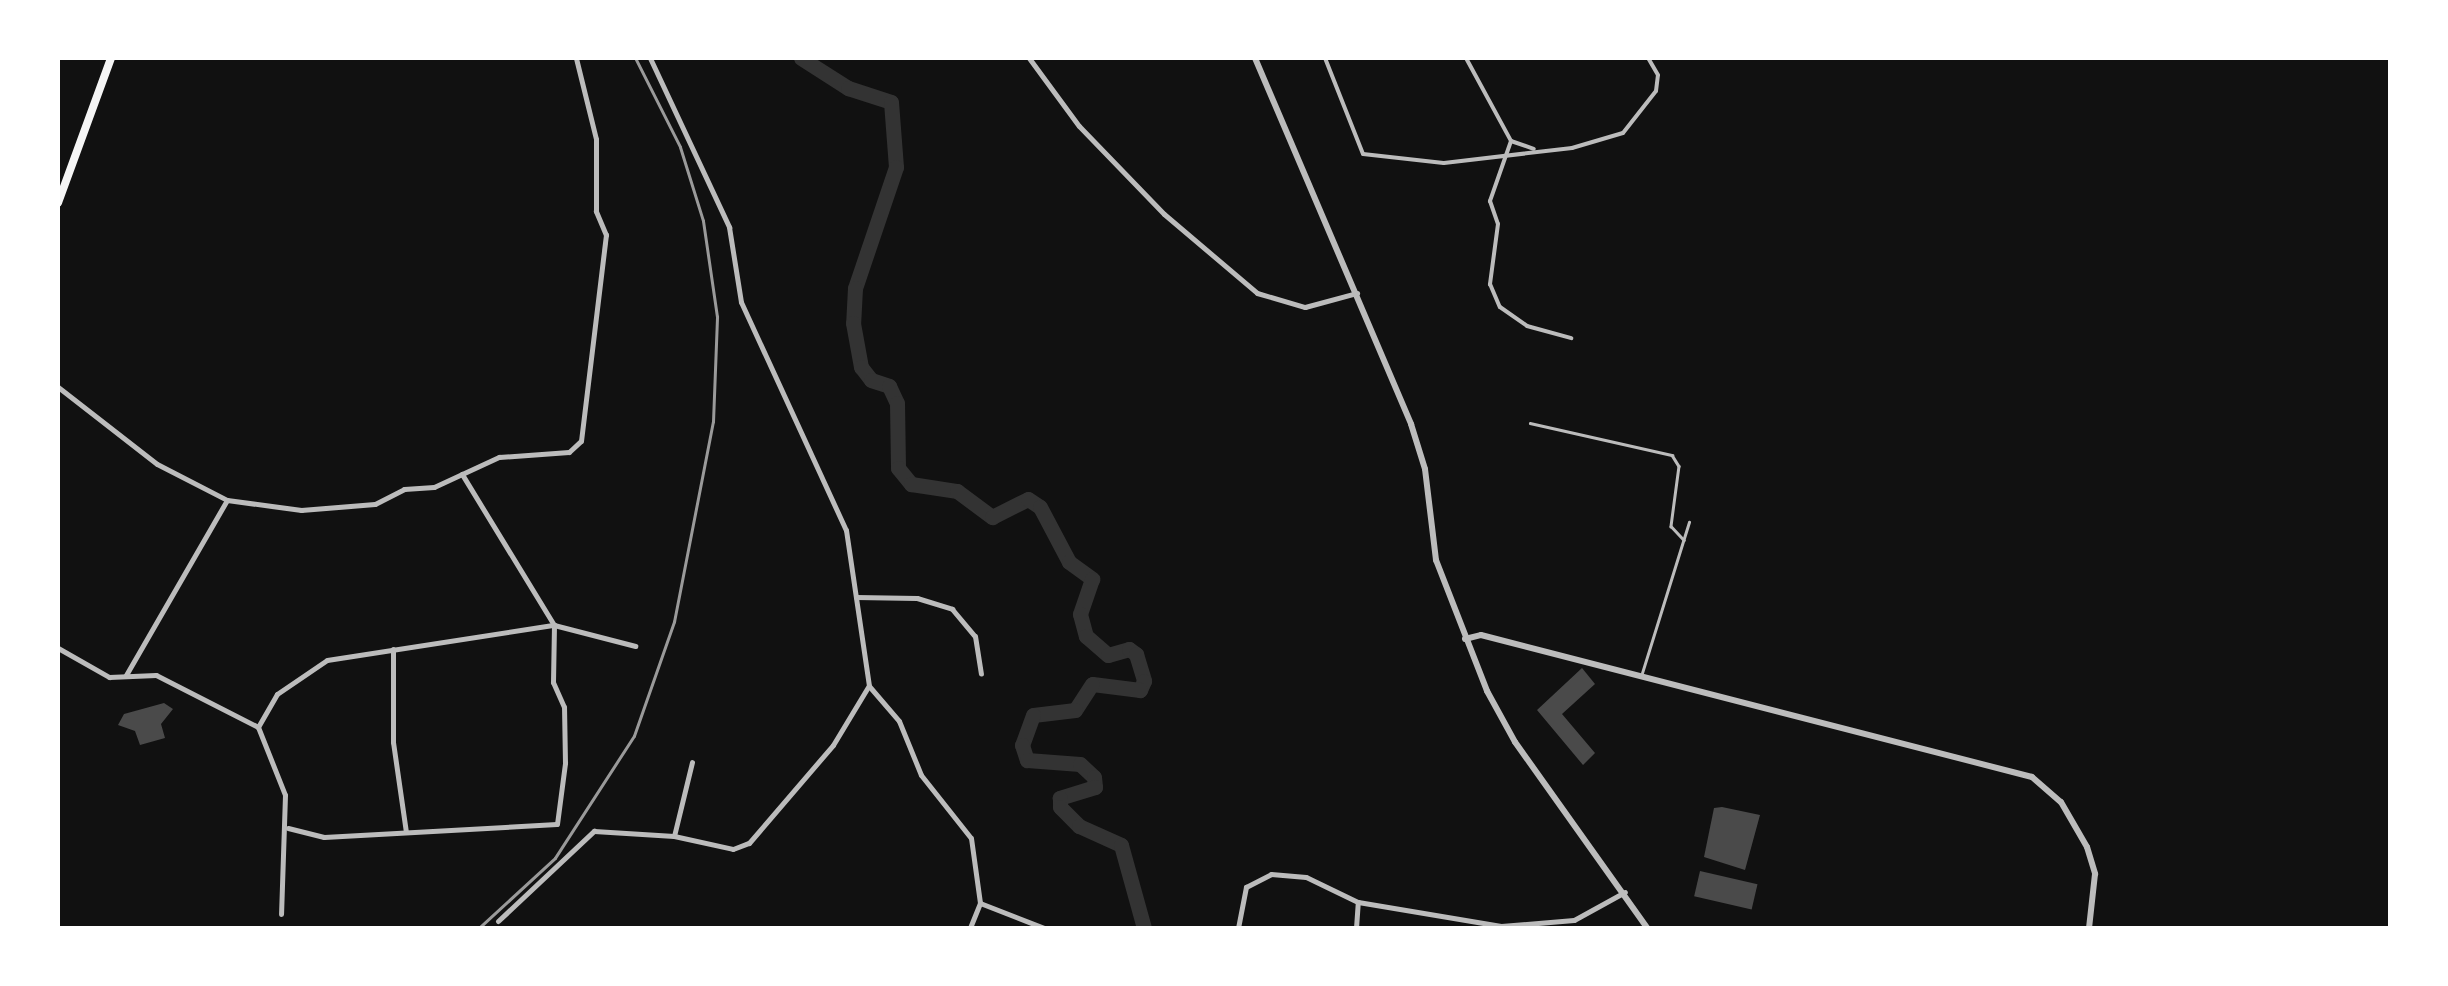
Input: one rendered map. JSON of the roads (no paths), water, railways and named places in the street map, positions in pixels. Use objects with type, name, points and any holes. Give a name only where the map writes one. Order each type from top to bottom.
[{"type":"main road","points":[[58,203],[111,58]]},
{"type":"street","points":[[58,387],[143,454],[227,500],[301,510],[376,504],[404,489],[434,487],[499,457],[568,452],[585,430],[606,235],[596,211],[596,139],[576,58]]},
{"type":"street","points":[[650,58],[730,226],[741,302],[846,530],[869,686],[899,721],[921,775],[961,818],[971,838],[980,903],[970,928]]},
{"type":"street","points":[[1029,58],[1079,126],[1152,201],[1257,293],[1305,307],[1357,293]]},
{"type":"street","points":[[1255,58],[1411,424],[1424,468],[1436,560],[1465,640],[1515,742],[1647,928]]},
{"type":"street","points":[[1325,58],[1363,154],[1444,163],[1572,148],[1623,133],[1656,91],[1658,75],[1648,58]]},
{"type":"street","points":[[1466,58],[1511,141],[1536,150]]},
{"type":"street","points":[[1511,141],[1490,201],[1498,224],[1490,284],[1500,306],[1527,326],[1570,338]]},
{"type":"street","points":[[288,828],[324,837],[557,824],[566,763],[564,708],[553,682],[554,626],[462,474]]},
{"type":"street","points":[[123,676],[135,666],[227,500]]},
{"type":"street","points":[[856,597],[917,598],[952,610],[976,636],[981,674]]},
{"type":"street","points":[[258,727],[277,694],[327,660],[554,626],[635,646]]},
{"type":"street","points":[[1465,640],[1481,635],[2032,777],[2061,802],[2087,847],[2095,874],[2089,928]]},
{"type":"street","points":[[58,648],[109,677],[156,675],[258,727],[284,795],[288,828],[281,914]]},
{"type":"street","points":[[393,649],[392,742],[406,832]]},
{"type":"street","points":[[498,921],[594,831],[674,836],[718,847],[749,843],[833,745],[869,686]]},
{"type":"street","points":[[674,836],[692,762]]},
{"type":"street","points":[[1238,928],[1240,900],[1256,879],[1288,873],[1358,902],[1501,926],[1574,920],[1625,892]]},
{"type":"street","points":[[1356,928],[1358,902]]},
{"type":"street","points":[[980,903],[1044,928]]},
{"type":"lane","points":[[1530,423],[1672,456],[1679,466],[1672,526],[1684,540]]},
{"type":"lane","points":[[1641,675],[1689,522]]},
{"type":"waterway","points":[[801,58],[848,88],[891,102],[896,167],[855,288],[853,323],[861,367],[871,380],[889,386],[897,403],[898,468],[911,484],[957,491],[992,517],[1028,499],[1040,507],[1069,562],[1092,579],[1080,614],[1086,636],[1108,655],[1129,649],[1136,654],[1144,681],[1140,690],[1092,684],[1075,710],[1033,715],[1022,745],[1027,760],[1080,764],[1094,777],[1095,787],[1060,798],[1060,807],[1079,826],[1121,845],[1144,928]]},
{"type":"railway","points":[[479,928],[555,858],[634,736],[674,622],[713,422],[717,317],[703,221],[680,147],[635,58]]}]
